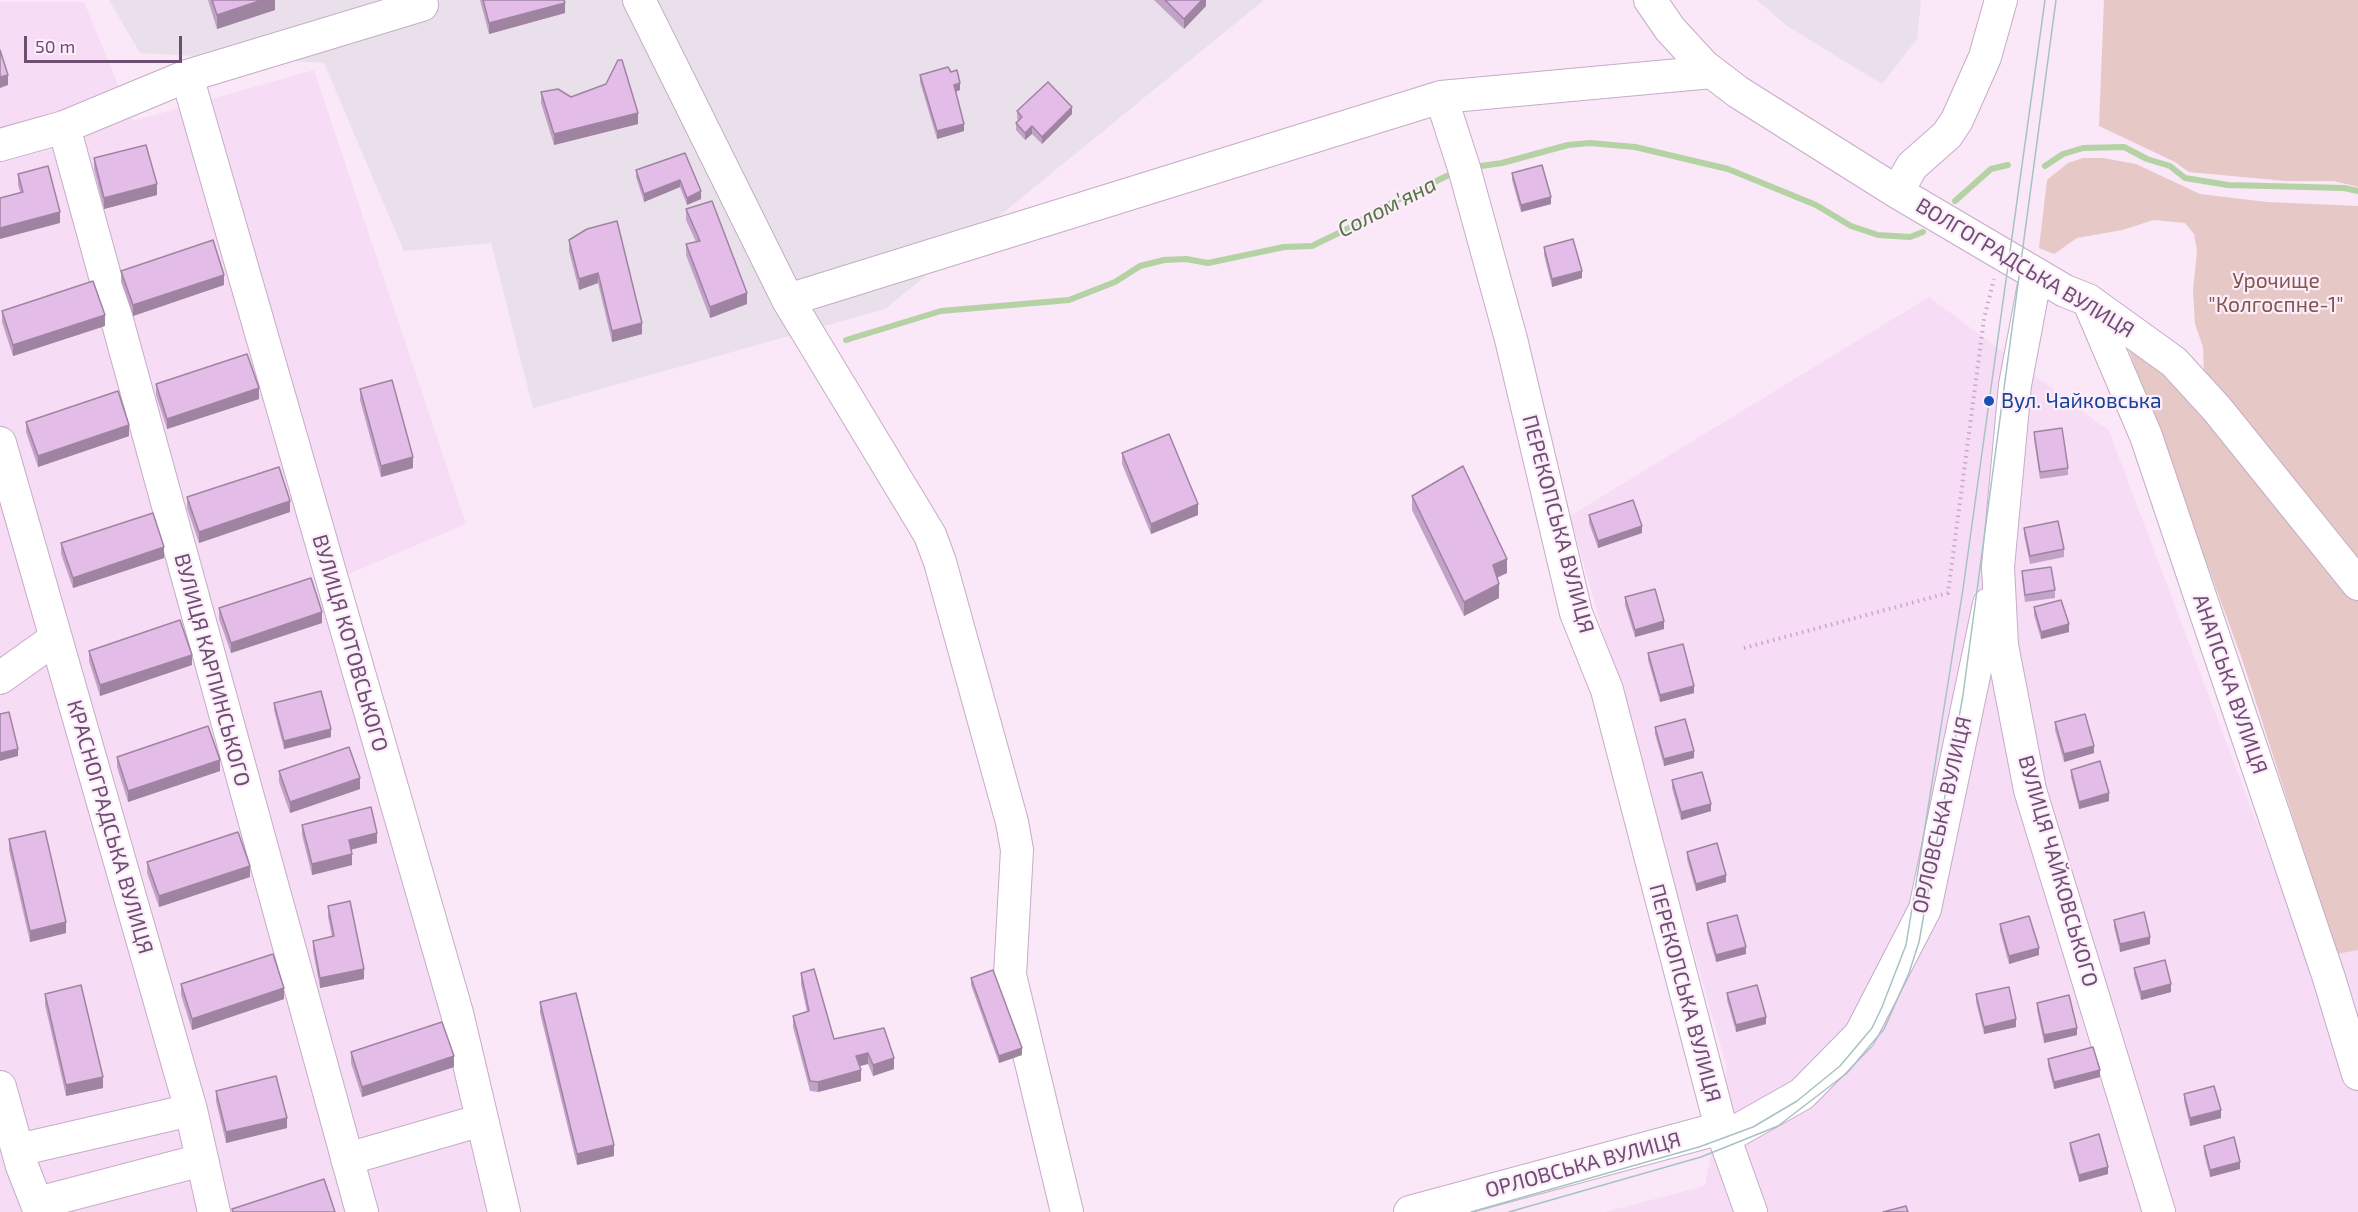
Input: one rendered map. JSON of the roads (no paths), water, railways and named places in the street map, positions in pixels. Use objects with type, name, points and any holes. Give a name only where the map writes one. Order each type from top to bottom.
[{"type":"street","points":[[639,0],[788,300],[930,535],[940,562],[1012,822],[1017,850],[1010,975],[1067,1212]]},
{"type":"street","name":"ВОЛГОГРАДСЬКА ВУЛИЦЯ","points":[[1650,0],[1670,29],[1712,72],[1738,92],[1897,192],[2065,291],[2088,300],[2174,362],[2217,409],[2358,584]]},
{"type":"street","points":[[1897,192],[1912,166],[1947,135],[1957,120],[1985,57],[2001,0]]},
{"type":"street","points":[[0,146],[64,128],[187,76],[421,3]]},
{"type":"street","points":[[788,300],[1441,97],[1712,72]]},
{"type":"street","name":"ВУЛИЦЯ КОТОВСЬКОГО","points":[[187,76],[457,1013],[504,1212]]},
{"type":"street","name":"ПЕРЕКОПСЬКА ВУЛИЦЯ","points":[[1441,97],[1464,168],[1511,339],[1576,613],[1607,690],[1722,1133],[1751,1212]]},
{"type":"street","name":"ВУЛИЦЯ КАРПИНСЬКОГО","points":[[64,128],[362,1212]]},
{"type":"street","name":"ВУЛИЦЯ ЧАЙКОВСЬКОГО","points":[[2036,274],[2015,384],[1999,555],[2002,645],[2030,790],[2159,1212]]},
{"type":"street","name":"АНАПСЬКА ВУЛИЦЯ","points":[[2088,300],[2146,435],[2329,978],[2358,1074]]},
{"type":"street","name":"КРАСНОГРАДСЬКА ВУЛИЦЯ","points":[[0,443],[191,1110],[214,1212]]},
{"type":"street","name":"ОРЛОВСЬКА ВУЛИЦЯ","points":[[1410,1212],[1722,1133],[1802,1094],[1860,1035],[1925,909],[1999,555]]},
{"type":"street","points":[[0,678],[56,638]]},
{"type":"street","points":[[0,1087],[13,1163],[39,1207],[202,1160]]},
{"type":"street","points":[[13,1163],[191,1110]]},
{"type":"street","points":[[347,1159],[482,1120]]},
{"type":"waterway","name":"Солом'яна","points":[[1474,167],[1502,163],[1568,145],[1590,143],[1635,147],[1728,169],[1816,205],[1851,226],[1878,235],[1910,237],[1923,232]]},
{"type":"waterway","points":[[2045,166],[2063,154],[2083,148],[2124,147],[2147,159],[2170,166],[2185,178],[2228,185],[2344,188],[2358,191]]},
{"type":"waterway","name":"Солом'яна","points":[[1955,201],[1991,169],[2008,165]]},
{"type":"waterway","name":"Солом'яна","points":[[846,340],[941,311],[1069,300],[1115,282],[1140,266],[1164,260],[1186,259],[1208,263],[1284,247],[1312,246],[1349,228],[1377,210],[1455,172]]},
{"type":"tram line","points":[[1471,1212],[1699,1147],[1753,1127],[1797,1101],[1840,1066],[1872,1028],[1882,1007],[1906,945],[1914,896],[1963,589],[2045,0]]},
{"type":"tram line","points":[[1509,1212],[1701,1157],[1778,1126],[1847,1073],[1884,1029],[1909,973],[1919,942],[1963,695],[2056,0]]},
{"type":"place","name":"Вул. Чайковська","points":[[1989,401]]},
{"type":"park label","name":"Урочище \"Колгоспне-1\"","points":[[2276,293]]}]
